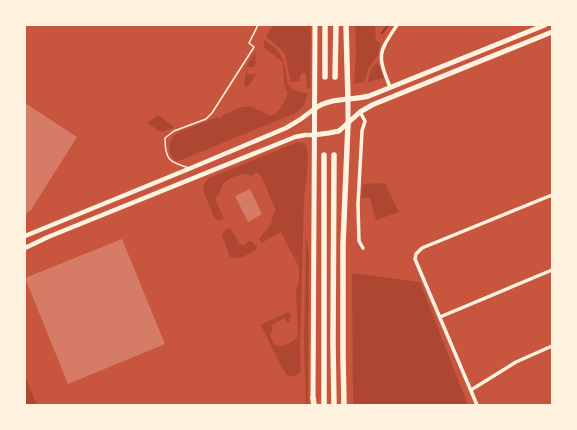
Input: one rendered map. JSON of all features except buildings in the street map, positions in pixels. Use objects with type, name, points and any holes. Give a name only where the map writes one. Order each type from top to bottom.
[{"type":"highway","points":[[325,25],[325,77]]},
{"type":"highway","points":[[335,77],[336,25]]},
{"type":"highway","points":[[346,25],[348,100]]},
{"type":"highway","points":[[344,405],[343,244],[348,124]]},
{"type":"highway","points":[[324,155],[324,405]]},
{"type":"highway","points":[[334,156],[334,405]]},
{"type":"highway","points":[[313,398],[313,405]]},
{"type":"main road","points":[[313,398],[315,25]]},
{"type":"main road","points":[[314,109],[330,101],[364,97],[545,25]]},
{"type":"main road","points":[[314,135],[339,131],[360,112],[372,105],[552,32]]},
{"type":"main road","points":[[486,49],[490,58]]},
{"type":"main road","points":[[348,100],[348,124]]},
{"type":"street","points":[[390,87],[383,67],[381,54],[386,42],[397,25]]},
{"type":"street","points":[[25,236],[286,128],[314,109]]},
{"type":"street","points":[[360,112],[365,122],[362,131],[358,204],[359,241],[363,248]]},
{"type":"street","points":[[25,248],[48,237],[295,137],[314,135]]},
{"type":"street","points":[[477,405],[415,259],[416,254],[422,248],[552,195]]},
{"type":"street","points":[[440,317],[552,270]]},
{"type":"street","points":[[471,390],[516,362],[552,346]]},
{"type":"lane","points":[[191,168],[177,164],[166,156],[165,138],[174,131],[206,119],[212,113],[254,47],[249,44],[258,25]]},
{"type":"shaded area","points":[[273,25],[311,25],[310,88],[307,89],[306,74],[304,73],[301,74],[299,81],[291,82],[285,54],[266,37]]},
{"type":"shaded area","points":[[355,25],[375,25],[376,41],[380,43],[378,55],[368,69],[365,80],[354,84],[356,50]]},
{"type":"shaded area","points":[[264,40],[279,52],[283,61],[285,67],[287,80],[292,89],[308,93],[303,107],[296,113],[181,160],[177,161],[174,159],[170,153],[170,143],[174,136],[182,131],[218,117],[219,119],[222,118],[221,116],[243,107],[252,106],[270,116],[279,110],[288,93],[284,84],[283,62],[264,48]]},
{"type":"shaded area","points":[[255,52],[256,63],[254,67],[247,67],[247,74],[256,74],[247,88],[244,85],[247,65]]},
{"type":"shaded area","points":[[377,63],[384,78],[368,82],[372,69]]},
{"type":"shaded area","points":[[158,115],[173,126],[173,128],[161,132],[147,123]]},
{"type":"shaded area","points":[[298,142],[304,143],[308,153],[304,199],[300,348],[301,372],[295,376],[288,376],[282,368],[261,325],[288,312],[291,315],[289,322],[287,322],[285,318],[271,325],[273,330],[270,334],[271,337],[275,345],[281,346],[291,342],[298,336],[296,290],[299,281],[299,267],[281,232],[262,243],[259,239],[271,224],[276,210],[261,176],[256,172],[252,176],[244,174],[228,180],[222,185],[220,192],[215,199],[224,219],[217,220],[214,217],[203,190],[204,184],[209,178]]},
{"type":"shaded area","points":[[385,183],[399,212],[376,220],[370,198],[361,198],[363,184]]},
{"type":"shaded area","points":[[230,228],[238,240],[238,244],[246,245],[247,241],[253,242],[257,247],[256,250],[241,258],[230,257],[222,236],[224,231]]},
{"type":"shaded area","points":[[306,236],[309,254],[308,405],[306,405],[304,347]]},
{"type":"shaded area","points":[[352,273],[420,282],[468,405],[353,405]]},
{"type":"shaded area","points":[[25,376],[37,405],[25,405]]},
{"type":"waterway","points":[[382,33],[388,25]]}]
